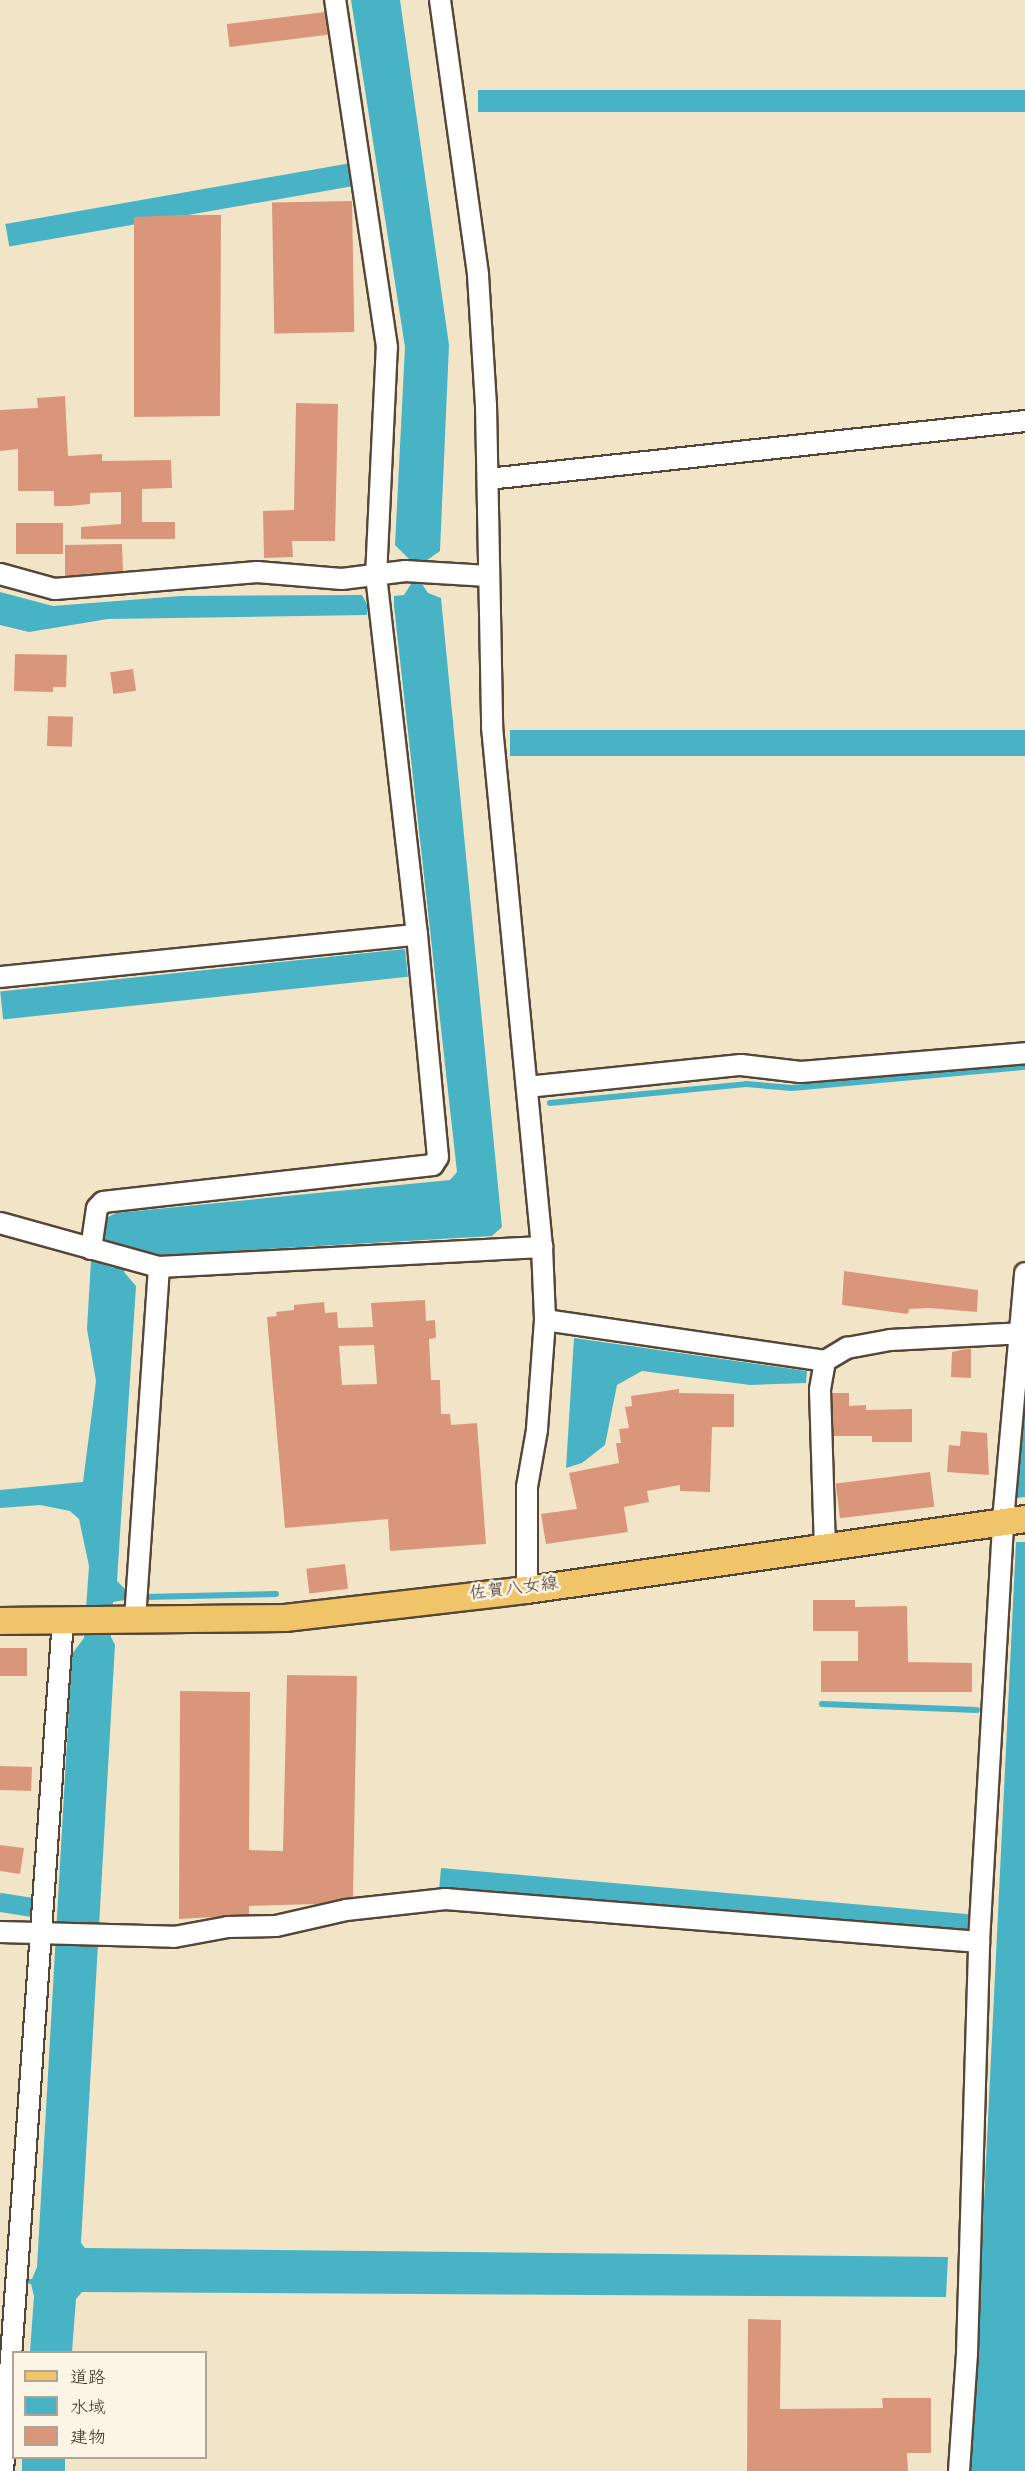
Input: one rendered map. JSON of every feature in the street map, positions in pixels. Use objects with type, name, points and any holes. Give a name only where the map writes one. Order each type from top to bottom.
[{"type":"main road","name":"佐賀八女線","points":[[0,1621],[285,1618],[527,1590],[1014,1520]]},
{"type":"street","points":[[92,1249],[98,1208],[104,1202],[433,1165],[438,1157],[417,935],[376,577],[387,348],[335,0]]},
{"type":"street","points":[[440,0],[478,275],[488,478],[492,727],[542,1247],[545,1320],[537,1430],[527,1487],[527,1590]]},
{"type":"street","points":[[488,478],[1025,421]]},
{"type":"street","points":[[0,574],[55,589],[196,574],[376,577],[405,572],[429,572],[488,576]]},
{"type":"street","points":[[0,977],[417,935]]},
{"type":"street","points":[[527,1087],[741,1065],[801,1072],[1025,1053]]},
{"type":"street","points":[[0,1223],[159,1267],[542,1247]]},
{"type":"street","points":[[126,1620],[159,1267]]},
{"type":"street","points":[[959,2471],[967,2353],[979,1942],[1014,1520],[1025,1273]]},
{"type":"street","points":[[545,1320],[825,1362],[848,1348],[890,1340],[1022,1333]]},
{"type":"street","points":[[825,1362],[820,1390],[825,1547]]},
{"type":"street","points":[[3,2471],[42,1931],[72,1620]]},
{"type":"street","points":[[0,1932],[42,1931],[174,1937],[228,1927],[276,1926],[346,1910],[445,1899],[979,1942]]},
{"type":"water","points":[[351,0],[400,0],[449,345],[440,551],[423,563],[422,584],[428,593],[441,598],[502,1227],[492,1236],[164,1255],[130,1250],[124,1272],[136,1286],[117,1581],[125,1589],[125,1600],[113,1602],[111,1637],[115,1645],[81,2243],[85,2248],[948,2257],[946,2297],[82,2292],[76,2299],[72,2351],[30,2351],[34,2296],[31,2284],[24,2283],[24,2279],[32,2279],[37,2267],[72,1654],[84,1638],[89,1566],[79,1519],[70,1511],[40,1505],[0,1508],[0,1490],[83,1482],[96,1381],[87,1329],[91,1260],[114,1268],[120,1247],[103,1240],[108,1217],[116,1213],[450,1180],[457,1172],[394,606],[394,596],[404,595],[411,584],[412,562],[395,545],[405,347]]},
{"type":"water","points":[[478,90],[1025,90],[1025,112],[478,112]]},
{"type":"water","points":[[351,163],[355,186],[9,247],[5,224]]},
{"type":"water","points":[[0,592],[53,606],[181,596],[362,595],[368,606],[367,615],[108,619],[29,632],[0,625]]},
{"type":"water","points":[[510,730],[1025,730],[1025,756],[510,756]]},
{"type":"water","points":[[405,949],[408,977],[3,1019],[0,992]]},
{"type":"water","points":[[574,1338],[807,1371],[806,1383],[750,1385],[642,1371],[617,1385],[605,1445],[582,1463],[566,1468]]},
{"type":"water","points":[[1025,1394],[1025,1497],[1016,1498]]},
{"type":"water","points":[[1016,1542],[1025,1542],[1025,2471],[971,2471]]},
{"type":"water","points":[[441,1868],[969,1914],[967,1933],[439,1887]]},
{"type":"water","points":[[0,1893],[33,1898],[30,1917],[0,1912]]},
{"type":"water","points":[[22,2459],[65,2459],[65,2471],[22,2471]]},
{"type":"building","points":[[325,12],[328,35],[230,47],[227,24]]},
{"type":"building","points":[[352,201],[354,332],[274,333],[272,202]]},
{"type":"building","points":[[221,215],[220,416],[134,417],[134,217]]},
{"type":"building","points":[[65,396],[68,456],[102,454],[102,461],[171,460],[172,488],[142,489],[142,522],[175,522],[175,539],[81,539],[81,527],[121,524],[121,492],[90,493],[90,504],[54,506],[54,491],[18,491],[18,449],[0,451],[0,410],[38,408],[37,398]]},
{"type":"building","points":[[296,403],[338,404],[335,541],[292,541],[293,557],[264,558],[263,511],[294,510]]},
{"type":"building","points":[[16,523],[63,523],[63,554],[16,554]]},
{"type":"building","points":[[122,544],[123,571],[65,576],[65,545]]},
{"type":"building","points":[[15,654],[67,655],[66,687],[53,687],[53,692],[14,691]]},
{"type":"building","points":[[133,669],[136,691],[113,694],[110,672]]},
{"type":"building","points":[[48,716],[73,717],[72,747],[47,746]]},
{"type":"building","points":[[844,1271],[978,1290],[977,1312],[929,1308],[909,1309],[908,1314],[842,1305]]},
{"type":"building","points":[[425,1300],[426,1321],[435,1320],[436,1338],[429,1339],[431,1380],[440,1380],[441,1414],[450,1414],[451,1425],[477,1423],[486,1544],[390,1551],[388,1519],[285,1528],[267,1317],[277,1316],[276,1312],[294,1310],[294,1305],[324,1302],[325,1313],[337,1312],[338,1328],[373,1327],[371,1303]],"holes":[[[374,1345],[377,1384],[342,1385],[339,1346]]]},
{"type":"building","points":[[971,1348],[971,1378],[951,1377],[952,1352]]},
{"type":"building","points":[[679,1389],[679,1393],[734,1394],[734,1427],[712,1427],[710,1492],[680,1491],[680,1485],[647,1491],[649,1502],[624,1507],[628,1532],[546,1544],[541,1514],[577,1509],[569,1473],[619,1463],[616,1443],[621,1443],[619,1429],[629,1428],[625,1407],[632,1406],[631,1396]]},
{"type":"building","points":[[832,1393],[849,1393],[849,1406],[866,1405],[866,1410],[912,1409],[912,1442],[872,1442],[872,1436],[833,1436]]},
{"type":"building","points":[[961,1431],[987,1433],[989,1475],[947,1472],[949,1445],[960,1446]]},
{"type":"building","points":[[930,1472],[934,1507],[840,1518],[836,1484]]},
{"type":"building","points":[[345,1564],[348,1589],[309,1594],[306,1569]]},
{"type":"building","points":[[813,1600],[855,1600],[855,1607],[907,1606],[908,1662],[972,1663],[972,1692],[821,1692],[821,1661],[858,1661],[858,1631],[813,1631]]},
{"type":"building","points":[[0,1648],[27,1648],[27,1676],[0,1676]]},
{"type":"building","points":[[287,1675],[357,1676],[353,1897],[317,1904],[249,1906],[249,1915],[179,1919],[180,1691],[250,1692],[249,1850],[283,1851]]},
{"type":"building","points":[[0,1766],[32,1767],[31,1791],[0,1790]]},
{"type":"building","points":[[0,1845],[24,1848],[20,1874],[0,1871]]},
{"type":"building","points":[[748,2319],[781,2320],[780,2409],[883,2408],[882,2398],[931,2398],[931,2453],[907,2453],[908,2471],[747,2471]]},
{"type":"waterway","points":[[550,1103],[746,1084],[792,1088],[1025,1067]]},
{"type":"waterway","points":[[145,1597],[276,1594]]},
{"type":"waterway","points":[[822,1704],[977,1710]]}]
